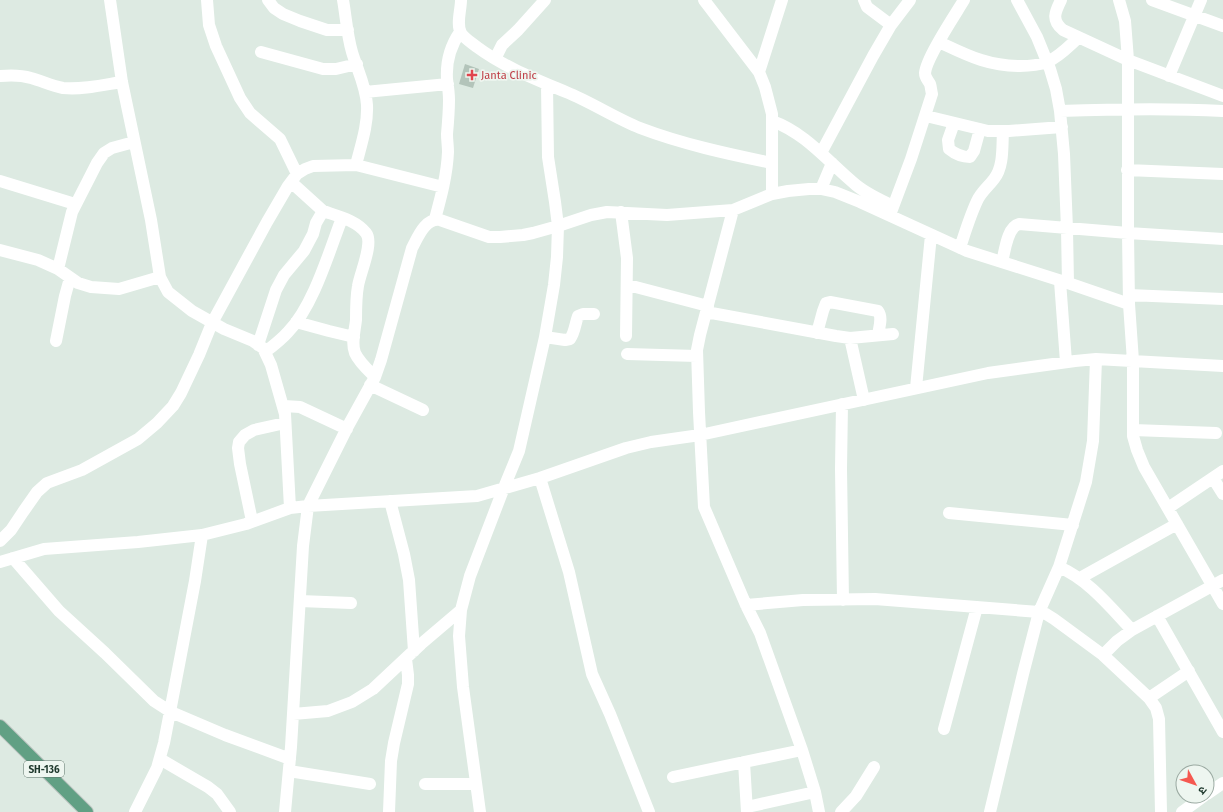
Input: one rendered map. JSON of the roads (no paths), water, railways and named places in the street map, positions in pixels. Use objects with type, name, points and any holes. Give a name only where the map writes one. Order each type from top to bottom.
[{"type":"main road","name":"SH-136","points":[[0,726],[87,812]]},
{"type":"street","points":[[110,0],[122,82],[151,220],[160,277],[168,292],[192,311],[212,323],[253,341],[262,349],[271,365],[284,406],[290,508]]},
{"type":"street","points":[[207,0],[209,24],[214,39],[240,98],[250,113],[280,139],[294,178],[323,211],[353,222],[367,234],[369,240],[368,248],[358,285],[356,302],[354,337],[355,353],[372,381],[423,410]]},
{"type":"street","points":[[268,0],[274,8],[283,14],[300,21],[326,30],[348,30]]},
{"type":"street","points":[[343,0],[352,51],[357,64],[367,103],[366,128],[356,165]]},
{"type":"street","points":[[461,0],[459,25],[460,32],[467,39],[517,71],[547,85],[567,92],[640,128],[717,152],[772,163]]},
{"type":"street","points":[[495,58],[502,45],[518,30],[545,0]]},
{"type":"street","points":[[704,0],[759,72],[765,87],[772,114],[772,194]]},
{"type":"street","points":[[759,72],[782,0]]},
{"type":"street","points":[[864,0],[867,7],[891,25]]},
{"type":"street","points":[[821,153],[872,56],[891,25],[910,0]]},
{"type":"street","points":[[892,210],[912,159],[932,94],[931,86],[926,79],[925,73],[927,66],[939,42],[964,0]]},
{"type":"street","points":[[1017,0],[1037,37],[1056,89],[1060,111],[1068,229],[1064,282],[1066,362]]},
{"type":"street","points":[[1061,0],[1055,18],[1057,25],[1063,30],[1128,60],[1223,96]]},
{"type":"street","points":[[1118,0],[1125,21],[1128,60],[1128,234],[1129,299],[1133,360],[1133,436],[1136,450],[1144,467],[1177,524],[1218,583],[1223,604]]},
{"type":"street","points":[[1152,0],[1223,26]]},
{"type":"street","points":[[1169,76],[1202,0]]},
{"type":"street","points":[[435,219],[443,187],[448,153],[447,134],[449,112],[447,66],[454,40],[460,32]]},
{"type":"street","points":[[939,42],[973,58],[998,65],[1029,66],[1046,62],[1059,54],[1078,38]]},
{"type":"street","points":[[261,52],[323,69],[336,69],[357,64]]},
{"type":"street","points":[[0,76],[12,75],[30,78],[64,88],[85,88],[122,82]]},
{"type":"street","points":[[365,92],[448,84]]},
{"type":"street","points":[[480,812],[463,687],[459,636],[461,610],[470,576],[519,451],[545,338],[554,285],[558,226],[548,156],[547,85]]},
{"type":"street","points":[[1060,111],[1128,109],[1202,109],[1223,111]]},
{"type":"street","points":[[926,116],[980,129],[1003,131],[1062,127]]},
{"type":"street","points":[[772,121],[783,125],[792,131],[821,153],[856,185],[892,210],[931,234],[960,248],[1064,282],[1129,299],[1223,299]]},
{"type":"street","points":[[954,123],[948,140],[949,150],[966,157],[970,157],[974,151],[980,129]]},
{"type":"street","points":[[960,248],[976,202],[999,171],[1002,159],[1003,131]]},
{"type":"street","points":[[58,269],[72,212],[97,163],[104,153],[112,148],[134,142]]},
{"type":"street","points":[[821,189],[832,163]]},
{"type":"street","points":[[0,541],[11,530],[37,492],[48,483],[82,470],[138,439],[157,423],[173,406],[181,393],[199,355],[212,323],[267,222],[294,178],[305,169],[313,166],[356,165],[443,187]]},
{"type":"street","points":[[1128,170],[1223,174]]},
{"type":"street","points":[[0,181],[75,204]]},
{"type":"street","points":[[285,812],[293,714],[303,546],[308,506],[372,381],[381,360],[412,248],[429,222],[435,219],[440,220],[489,237],[523,235],[558,226],[591,214],[621,212],[667,215],[733,210],[772,194],[809,189],[821,189],[835,192],[860,202],[892,210]]},
{"type":"street","points":[[733,210],[697,350],[704,507],[746,605],[760,633],[802,750],[815,792],[819,812]]},
{"type":"street","points":[[262,349],[276,290],[284,275],[304,251],[323,211]]},
{"type":"street","points":[[621,212],[627,258],[628,285],[626,336]]},
{"type":"street","points":[[262,349],[288,333],[302,315],[314,290],[342,218]]},
{"type":"street","points":[[1002,262],[1012,227],[1019,224],[1128,234],[1223,239]]},
{"type":"street","points":[[916,388],[931,234]]},
{"type":"street","points":[[0,250],[38,260],[58,269],[78,283],[91,287],[119,289],[160,277]]},
{"type":"street","points":[[56,341],[70,278]]},
{"type":"street","points":[[628,285],[707,309],[817,333],[850,338],[893,334]]},
{"type":"street","points":[[817,333],[826,303],[830,302],[878,311],[881,320],[878,335]]},
{"type":"street","points":[[545,338],[570,339],[573,335],[578,316],[583,314],[594,314]]},
{"type":"street","points":[[296,322],[354,337]]},
{"type":"street","points":[[850,338],[864,400]]},
{"type":"street","points":[[627,354],[698,356]]},
{"type":"street","points":[[990,812],[1039,612],[1059,567],[1086,482],[1094,441],[1096,359]]},
{"type":"street","points":[[0,562],[44,549],[138,542],[202,535],[252,521],[290,508],[477,496],[503,490],[626,448],[651,442],[700,435],[988,373],[1096,359],[1223,366]]},
{"type":"street","points":[[842,404],[841,469],[843,600]]},
{"type":"street","points":[[284,406],[300,408],[347,429]]},
{"type":"street","points":[[252,521],[240,464],[238,448],[239,442],[245,435],[254,430],[285,423]]},
{"type":"street","points":[[1133,430],[1216,432]]},
{"type":"street","points":[[1168,508],[1218,475],[1223,494]]},
{"type":"street","points":[[540,478],[569,572],[592,674],[610,714],[649,812]]},
{"type":"street","points":[[389,812],[391,761],[408,684],[410,655],[409,580],[404,554],[390,501]]},
{"type":"street","points":[[949,513],[1072,524]]},
{"type":"street","points":[[1080,578],[1177,524]]},
{"type":"street","points":[[136,812],[160,759],[171,712],[176,676],[195,581],[202,535]]},
{"type":"street","points":[[13,558],[59,611],[154,701],[171,712],[289,765],[370,784]]},
{"type":"street","points":[[1059,567],[1071,572],[1093,589],[1132,630]]},
{"type":"street","points":[[1103,655],[1117,641],[1132,630],[1218,583]]},
{"type":"street","points":[[300,600],[351,603]]},
{"type":"street","points":[[746,605],[803,600],[875,600],[1039,612],[1046,614],[1103,655],[1149,698],[1156,708],[1159,719],[1161,812]]},
{"type":"street","points":[[944,729],[977,607]]},
{"type":"street","points":[[293,714],[328,711],[352,702],[373,690],[461,610]]},
{"type":"street","points":[[1157,616],[1223,732]]},
{"type":"street","points":[[1149,698],[1189,671]]},
{"type":"street","points":[[673,777],[802,750]]},
{"type":"street","points":[[160,759],[208,787],[217,794],[230,812]]},
{"type":"street","points":[[744,762],[747,810],[815,792]]},
{"type":"street","points":[[841,812],[856,796],[874,767]]},
{"type":"street","points":[[425,784],[476,784]]},
{"type":"street","points":[[1182,812],[1193,804]]},
{"type":"place","name":"Janta Clinic","points":[[472,75]]}]
